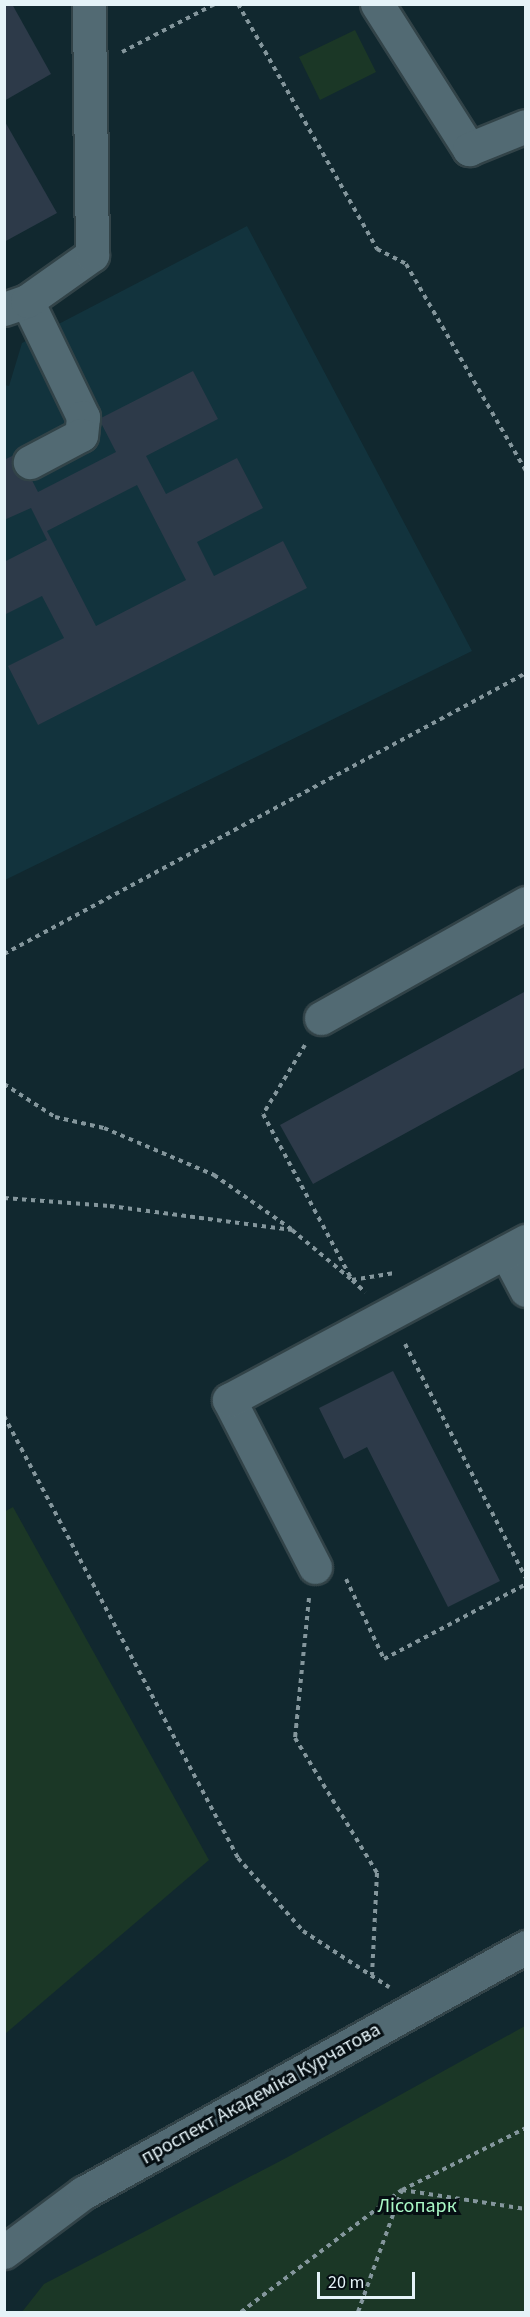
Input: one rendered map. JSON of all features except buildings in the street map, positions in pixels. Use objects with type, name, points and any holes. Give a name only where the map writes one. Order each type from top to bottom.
[{"type":"street","points":[[30,462],[81,435],[83,417],[16,305],[92,255],[89,4]]},
{"type":"street","points":[[377,4],[469,149],[525,126]]},
{"type":"street","points":[[321,1018],[525,903]]},
{"type":"street","points":[[329,1572],[229,1400],[516,1247],[525,1290]]},
{"type":"street","name":"проспект Академіка Курчатова","points":[[4,2252],[83,2193],[525,1947]]},
{"type":"path","points":[[89,68],[215,4]]},
{"type":"path","points":[[238,4],[377,249],[406,264],[525,471]]},
{"type":"path","points":[[4,954],[525,674]]},
{"type":"path","points":[[4,1084],[55,1117],[104,1128],[214,1175],[292,1230],[352,1280],[396,1272]]},
{"type":"path","points":[[4,1198],[110,1206],[292,1230]]},
{"type":"path","points":[[4,1416],[238,1858],[303,1931],[420,2007]]},
{"type":"path","points":[[329,1572],[384,1659],[525,1584]]},
{"type":"path","points":[[329,1572],[305,1622],[295,1738],[377,1873],[372,1975]]},
{"type":"path","points":[[241,2313],[402,2190],[525,2128]]},
{"type":"path","points":[[402,2190],[525,2209]]},
{"type":"path","points":[[358,2313],[402,2190]]},
{"type":"shaded area","points":[[247,226],[472,651],[5,880],[5,385],[9,386],[22,343]]},
{"type":"green space","points":[[355,30],[376,72],[320,100],[299,57]]},
{"type":"green space","points":[[13,1507],[209,1860],[5,2034],[4,1512]]},
{"type":"green space","name":"Лісопарк","points":[[525,2026],[525,2312],[22,2312],[44,2284],[286,2158]]}]
